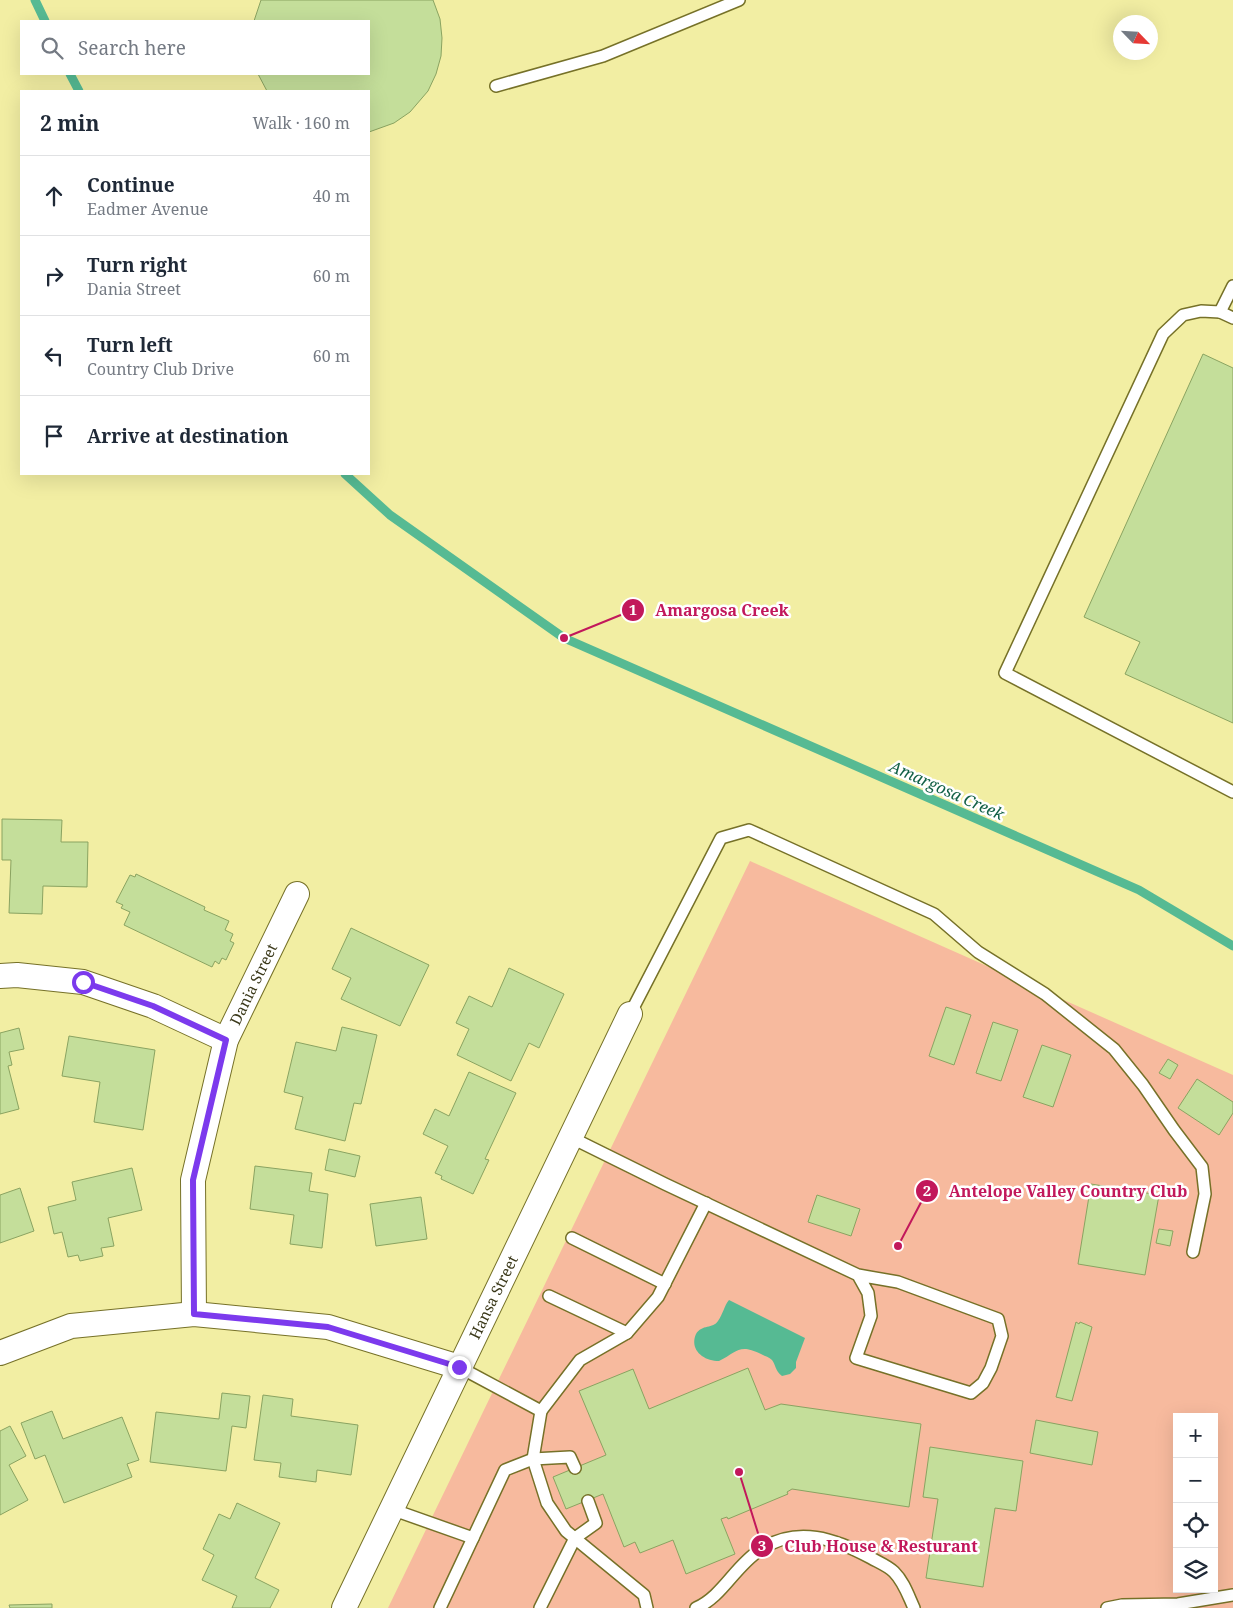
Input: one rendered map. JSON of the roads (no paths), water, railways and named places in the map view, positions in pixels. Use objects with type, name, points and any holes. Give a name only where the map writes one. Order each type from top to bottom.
[{"type":"street","name":"Dania Street","points":[[194,1314],[193,1180],[226,1040],[297,894]]},
{"type":"street","points":[[0,976],[17,975],[83,982],[153,1006],[226,1040]]},
{"type":"street","name":"Hansa Street","points":[[344,1608],[630,1014]]},
{"type":"street","points":[[0,1353],[71,1326],[194,1314],[328,1327],[459,1367]]},
{"type":"lane","points":[[496,86],[603,56],[740,0]]},
{"type":"lane","points":[[1220,312],[1233,286]]},
{"type":"lane","points":[[1233,318],[1220,312],[1183,314],[1163,334],[1005,673],[1233,792]]},
{"type":"lane","points":[[630,1014],[721,838],[749,830],[934,914],[978,952],[1045,994],[1114,1049],[1202,1167],[1205,1194],[1193,1252]]},
{"type":"lane","points":[[570,1137],[858,1275],[898,1282],[998,1319],[1002,1336],[991,1368],[983,1383],[971,1393],[856,1358],[871,1316],[868,1293],[858,1275]]},
{"type":"lane","points":[[647,1608],[644,1595],[566,1530],[547,1503],[533,1459],[542,1411],[580,1360],[627,1333],[658,1297],[706,1203]]},
{"type":"lane","points":[[572,1238],[665,1284]]},
{"type":"lane","points":[[549,1296],[627,1333]]},
{"type":"lane","points":[[459,1367],[542,1411]]},
{"type":"lane","points":[[440,1608],[505,1470],[533,1459],[570,1457],[575,1468]]},
{"type":"lane","points":[[540,1608],[575,1538],[596,1523],[588,1501]]},
{"type":"lane","points":[[391,1509],[473,1538]]},
{"type":"lane","points":[[696,1608],[708,1603],[744,1561],[770,1543],[806,1536],[829,1539],[840,1543],[893,1570],[904,1585],[914,1608]]},
{"type":"lane","points":[[1107,1608],[1122,1605],[1178,1604],[1233,1595]]},
{"type":"waterway","name":"Amargosa Creek","points":[[35,0],[45,20]]},
{"type":"waterway","name":"Amargosa Creek","points":[[71,75],[78,90]]},
{"type":"waterway","name":"Amargosa Creek","points":[[346,475],[390,515],[564,638],[1139,890],[1233,946]]},
{"type":"place","name":"Amargosa Creek","points":[[564,638]]},
{"type":"place","name":"Antelope Valley Country Club","points":[[898,1246]]},
{"type":"place","name":"Club House & Resturant","points":[[739,1472]]}]
